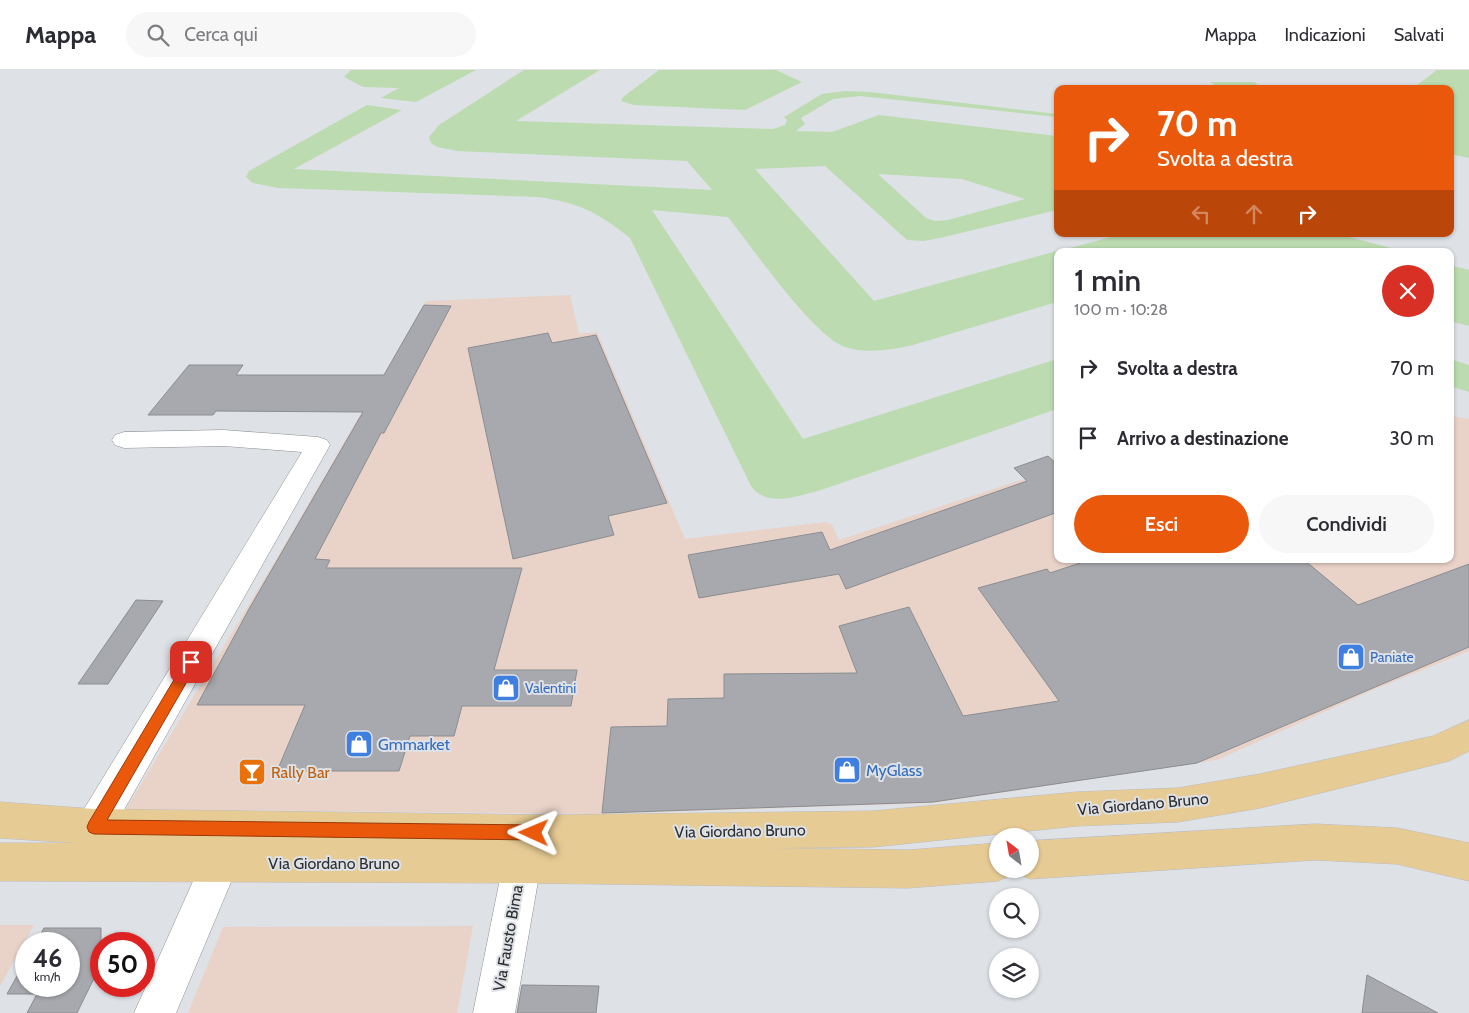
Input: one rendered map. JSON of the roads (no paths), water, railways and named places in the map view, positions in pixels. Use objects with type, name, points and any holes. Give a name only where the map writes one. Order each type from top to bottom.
[{"type":"main road","name":"Via Giordano Bruno","points":[[0,820],[94,827],[554,833],[873,829],[1077,809],[1178,804],[1260,791],[1436,750],[1469,735]]},
{"type":"main road","points":[[1039,859],[1315,842],[1397,846],[1469,862]]},
{"type":"main road","name":"Via Giordano Bruno","points":[[0,862],[522,864],[908,869],[989,863]]},
{"type":"street","points":[[94,827],[318,445],[224,438],[124,440]]},
{"type":"street","points":[[155,1013],[220,863]]},
{"type":"street","name":"Via Fausto Bima","points":[[494,1013],[522,864]]},
{"type":"place","name":"Paniate","points":[[1351,657]]},
{"type":"place","name":"Valentini","points":[[506,688]]},
{"type":"place","name":"Gmmarket","points":[[359,744]]},
{"type":"place","name":"MyGlass","points":[[847,770]]},
{"type":"place","name":"Rally Bar","points":[[252,772]]}]
